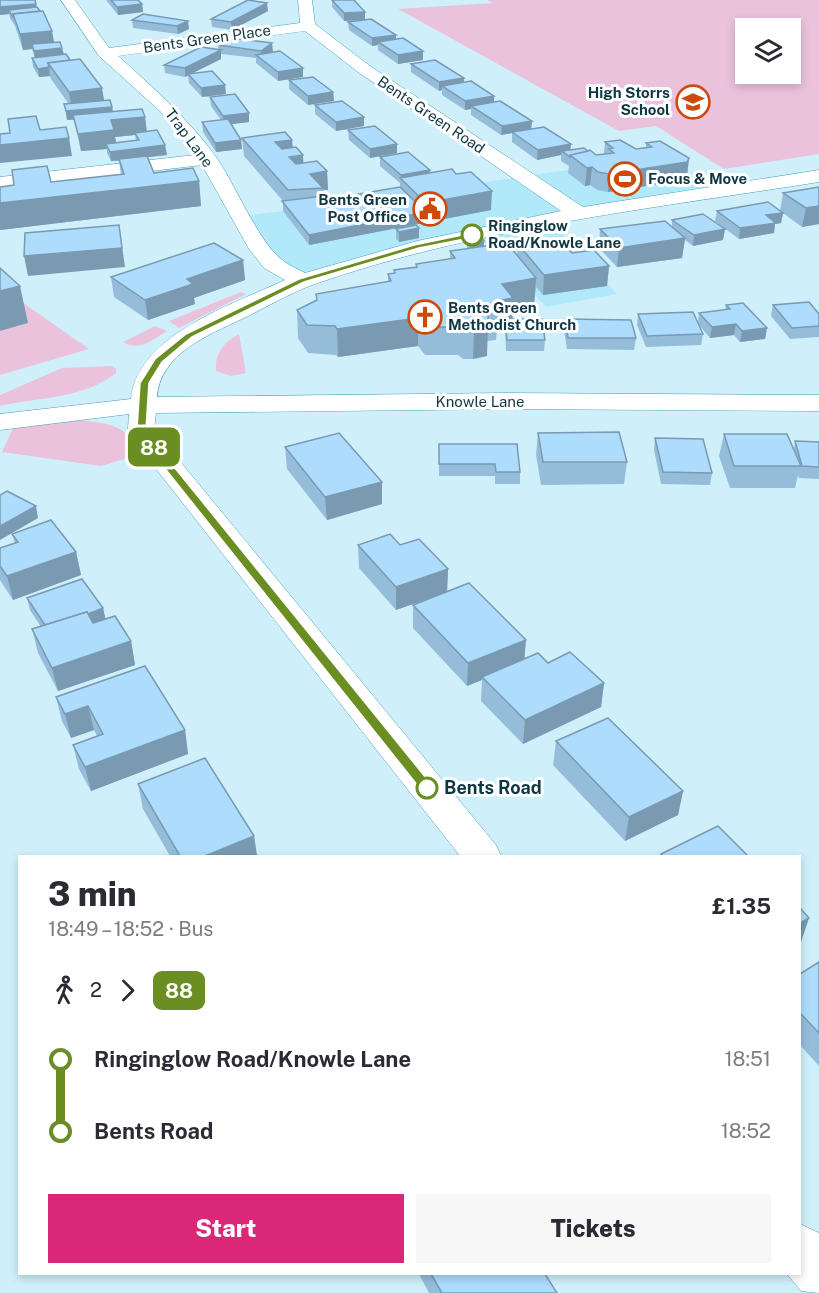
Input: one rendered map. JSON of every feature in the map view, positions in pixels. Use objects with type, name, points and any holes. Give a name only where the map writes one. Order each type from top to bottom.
[{"type":"street","name":"Trap Lane","points":[[68,0],[105,53],[166,107],[208,159],[262,251],[272,263],[302,281]]},
{"type":"street","points":[[305,0],[308,26]]},
{"type":"street","name":"Bents Green Place","points":[[105,53],[308,26]]},
{"type":"street","name":"Bents Green Road","points":[[308,26],[364,69],[579,214]]},
{"type":"street","points":[[0,183],[208,159]]},
{"type":"street","points":[[481,855],[141,429],[145,383],[158,361],[189,335],[302,281],[417,246],[579,214],[819,176]]},
{"type":"street","name":"Knowle Lane","points":[[0,422],[142,405],[494,402],[819,403]]},
{"type":"street","points":[[801,1250],[819,1273]]},
{"type":"shaded area","name":"High Storrs School","points":[[487,0],[819,0],[819,154],[724,169],[656,126],[619,131],[398,9],[493,3]]},
{"type":"shaded area","points":[[653,153],[722,191],[550,221],[617,294],[546,307],[476,234],[302,281],[272,263],[241,216],[601,165]]},
{"type":"shaded area","points":[[241,292],[246,294],[179,328],[169,321]]},
{"type":"shaded area","points":[[19,300],[89,349],[0,375],[0,331],[27,323]]},
{"type":"shaded area","points":[[155,326],[167,331],[140,345],[129,345],[123,342]]},
{"type":"shaded area","points":[[239,334],[246,373],[231,376],[216,371],[217,359],[222,349],[229,340]]},
{"type":"shaded area","points":[[112,366],[116,369],[116,373],[90,388],[61,396],[0,406],[0,395],[62,368]]},
{"type":"shaded area","points":[[81,420],[110,425],[123,431],[144,453],[101,466],[2,452],[13,428]]},
{"type":"building","points":[[0,0],[35,0],[36,4],[0,7]]},
{"type":"building","points":[[111,0],[138,0],[142,4],[117,7]]},
{"type":"building","points":[[248,0],[267,3],[231,22],[211,19]]},
{"type":"building","points":[[332,0],[354,0],[365,12],[344,13]]},
{"type":"building","points":[[37,7],[40,11],[13,14],[13,18],[9,10]]},
{"type":"building","points":[[43,11],[52,31],[20,34],[13,14]]},
{"type":"building","points":[[143,14],[188,21],[177,26],[132,20]]},
{"type":"building","points":[[371,19],[396,35],[372,38],[348,22]]},
{"type":"building","points":[[230,38],[272,43],[261,51],[218,45]]},
{"type":"building","points":[[403,38],[423,51],[398,55],[378,42]]},
{"type":"building","points":[[60,42],[62,48],[34,51],[32,44]]},
{"type":"building","points":[[201,47],[221,50],[185,68],[164,65]]},
{"type":"building","points":[[280,51],[303,68],[278,72],[256,55]]},
{"type":"building","points":[[66,54],[70,60],[48,63],[49,67],[38,69],[32,58]]},
{"type":"building","points":[[80,59],[102,88],[69,92],[48,63]]},
{"type":"building","points":[[435,60],[464,78],[439,82],[411,64]]},
{"type":"building","points":[[212,71],[225,85],[201,88],[188,74]]},
{"type":"building","points":[[313,77],[333,92],[308,96],[289,80]]},
{"type":"building","points":[[471,81],[494,96],[465,101],[442,86]]},
{"type":"building","points":[[235,94],[249,113],[223,116],[210,97]]},
{"type":"building","points":[[110,100],[112,107],[66,111],[64,104]]},
{"type":"building","points":[[342,101],[364,117],[336,122],[315,105]]},
{"type":"building","points":[[500,101],[532,121],[502,126],[471,106]]},
{"type":"building","points":[[142,109],[145,117],[111,120],[114,130],[78,134],[73,115]]},
{"type":"building","points":[[36,116],[40,130],[66,127],[69,138],[0,145],[0,134],[10,133],[8,119]]},
{"type":"building","points":[[228,119],[241,140],[215,143],[202,122]]},
{"type":"building","points":[[375,126],[397,144],[370,149],[348,130]]},
{"type":"building","points":[[544,127],[571,144],[538,150],[512,132]]},
{"type":"building","points":[[157,130],[165,145],[110,152],[106,144],[139,140],[135,133]]},
{"type":"building","points":[[285,132],[292,140],[275,142],[282,149],[296,147],[303,155],[289,157],[296,164],[317,161],[327,171],[310,174],[323,188],[288,190],[242,138]]},
{"type":"building","points":[[620,140],[636,149],[652,147],[646,143],[660,141],[689,158],[687,162],[609,174],[598,172],[592,167],[587,168],[570,155],[590,150],[596,155],[614,153],[609,149],[613,148],[605,142]]},
{"type":"building","points":[[584,148],[588,151],[570,155],[570,157],[562,151]]},
{"type":"building","points":[[408,152],[430,170],[401,175],[380,157]]},
{"type":"building","points":[[147,156],[154,173],[193,168],[199,181],[0,203],[0,187],[14,185],[12,170],[47,166],[51,182],[124,174],[119,159]]},
{"type":"building","points":[[452,169],[456,174],[471,172],[492,191],[426,203],[400,178]]},
{"type":"building","points":[[400,187],[426,212],[309,235],[282,201],[324,196],[327,200],[348,197],[355,205],[368,203],[359,194]]},
{"type":"building","points":[[819,187],[819,206],[806,208],[783,193]]},
{"type":"building","points":[[768,202],[783,213],[766,215],[776,223],[740,228],[717,211]]},
{"type":"building","points":[[703,214],[725,229],[694,235],[672,220]]},
{"type":"building","points":[[665,221],[685,238],[619,248],[600,229]]},
{"type":"building","points":[[119,225],[122,248],[24,256],[25,233]]},
{"type":"building","points":[[416,225],[419,228],[399,232],[396,229]]},
{"type":"building","points":[[482,238],[484,241],[470,243],[467,240]]},
{"type":"building","points":[[559,239],[572,253],[594,250],[609,266],[544,275],[518,244]]},
{"type":"building","points":[[214,243],[243,260],[187,279],[193,284],[145,300],[111,277]]},
{"type":"building","points":[[507,243],[536,278],[502,284],[513,298],[496,301],[498,312],[488,313],[488,328],[474,331],[459,327],[425,327],[418,318],[337,329],[335,326],[307,325],[297,310],[317,300],[316,294],[391,281],[388,274],[395,273],[394,270],[455,258],[450,251]]},
{"type":"building","points":[[0,268],[20,286],[0,291]]},
{"type":"building","points":[[809,302],[819,314],[819,326],[792,328],[773,305]]},
{"type":"building","points":[[743,303],[767,328],[742,331],[736,324],[712,327],[699,313],[730,309],[726,305]]},
{"type":"building","points":[[693,312],[703,334],[647,336],[638,314]]},
{"type":"building","points":[[505,319],[542,319],[545,340],[507,340]]},
{"type":"building","points":[[565,319],[631,320],[636,338],[568,338]]},
{"type":"building","points":[[619,432],[627,462],[543,462],[538,433]]},
{"type":"building","points":[[339,433],[382,482],[325,497],[285,447]]},
{"type":"building","points":[[724,434],[787,434],[801,466],[734,466]]},
{"type":"building","points":[[655,438],[703,439],[712,473],[663,472]]},
{"type":"building","points":[[795,441],[819,442],[819,467],[802,466]]},
{"type":"building","points":[[439,444],[517,444],[520,472],[496,472],[495,464],[439,464]]},
{"type":"building","points":[[7,491],[36,506],[0,526],[0,495]]},
{"type":"building","points":[[51,520],[76,552],[7,576],[0,566],[0,548],[18,542],[12,534]]},
{"type":"building","points":[[390,534],[400,545],[419,539],[448,569],[396,587],[358,545]]},
{"type":"building","points":[[82,579],[103,608],[45,625],[27,598]]},
{"type":"building","points":[[469,583],[526,640],[468,663],[413,605]]},
{"type":"building","points":[[87,612],[93,623],[115,616],[131,641],[52,668],[32,629]]},
{"type":"building","points":[[570,652],[604,683],[525,720],[482,677],[538,653],[548,663]]},
{"type":"building","points":[[145,666],[185,730],[85,767],[73,745],[103,734],[88,706],[65,714],[56,697]]},
{"type":"building","points":[[608,718],[683,791],[629,817],[556,741]]},
{"type":"building","points":[[205,758],[254,836],[207,855],[179,855],[138,784]]},
{"type":"building","points":[[718,826],[747,855],[662,855]]},
{"type":"building","points":[[801,909],[809,918],[801,922]]},
{"type":"building","points":[[819,962],[819,1033],[801,1014],[801,973]]},
{"type":"building","points":[[432,1275],[546,1275],[557,1293],[442,1293]]},
{"type":"bus line","name":"88","points":[[427,788],[159,454],[141,429],[142,405],[145,383],[158,361],[189,335],[226,315],[302,281],[353,264],[417,246],[472,235]]},
{"type":"place","name":"High Storrs School","points":[[693,102]]},
{"type":"place","name":"Focus & Move","points":[[625,179]]},
{"type":"place","name":"Bents Green Post Office","points":[[430,209]]},
{"type":"place","name":"Ringinglow Road/Knowle Lane","points":[[472,235]]},
{"type":"place","name":"Bents Green Methodist Church","points":[[425,317]]},
{"type":"place","name":"Bents Road","points":[[427,788]]}]
